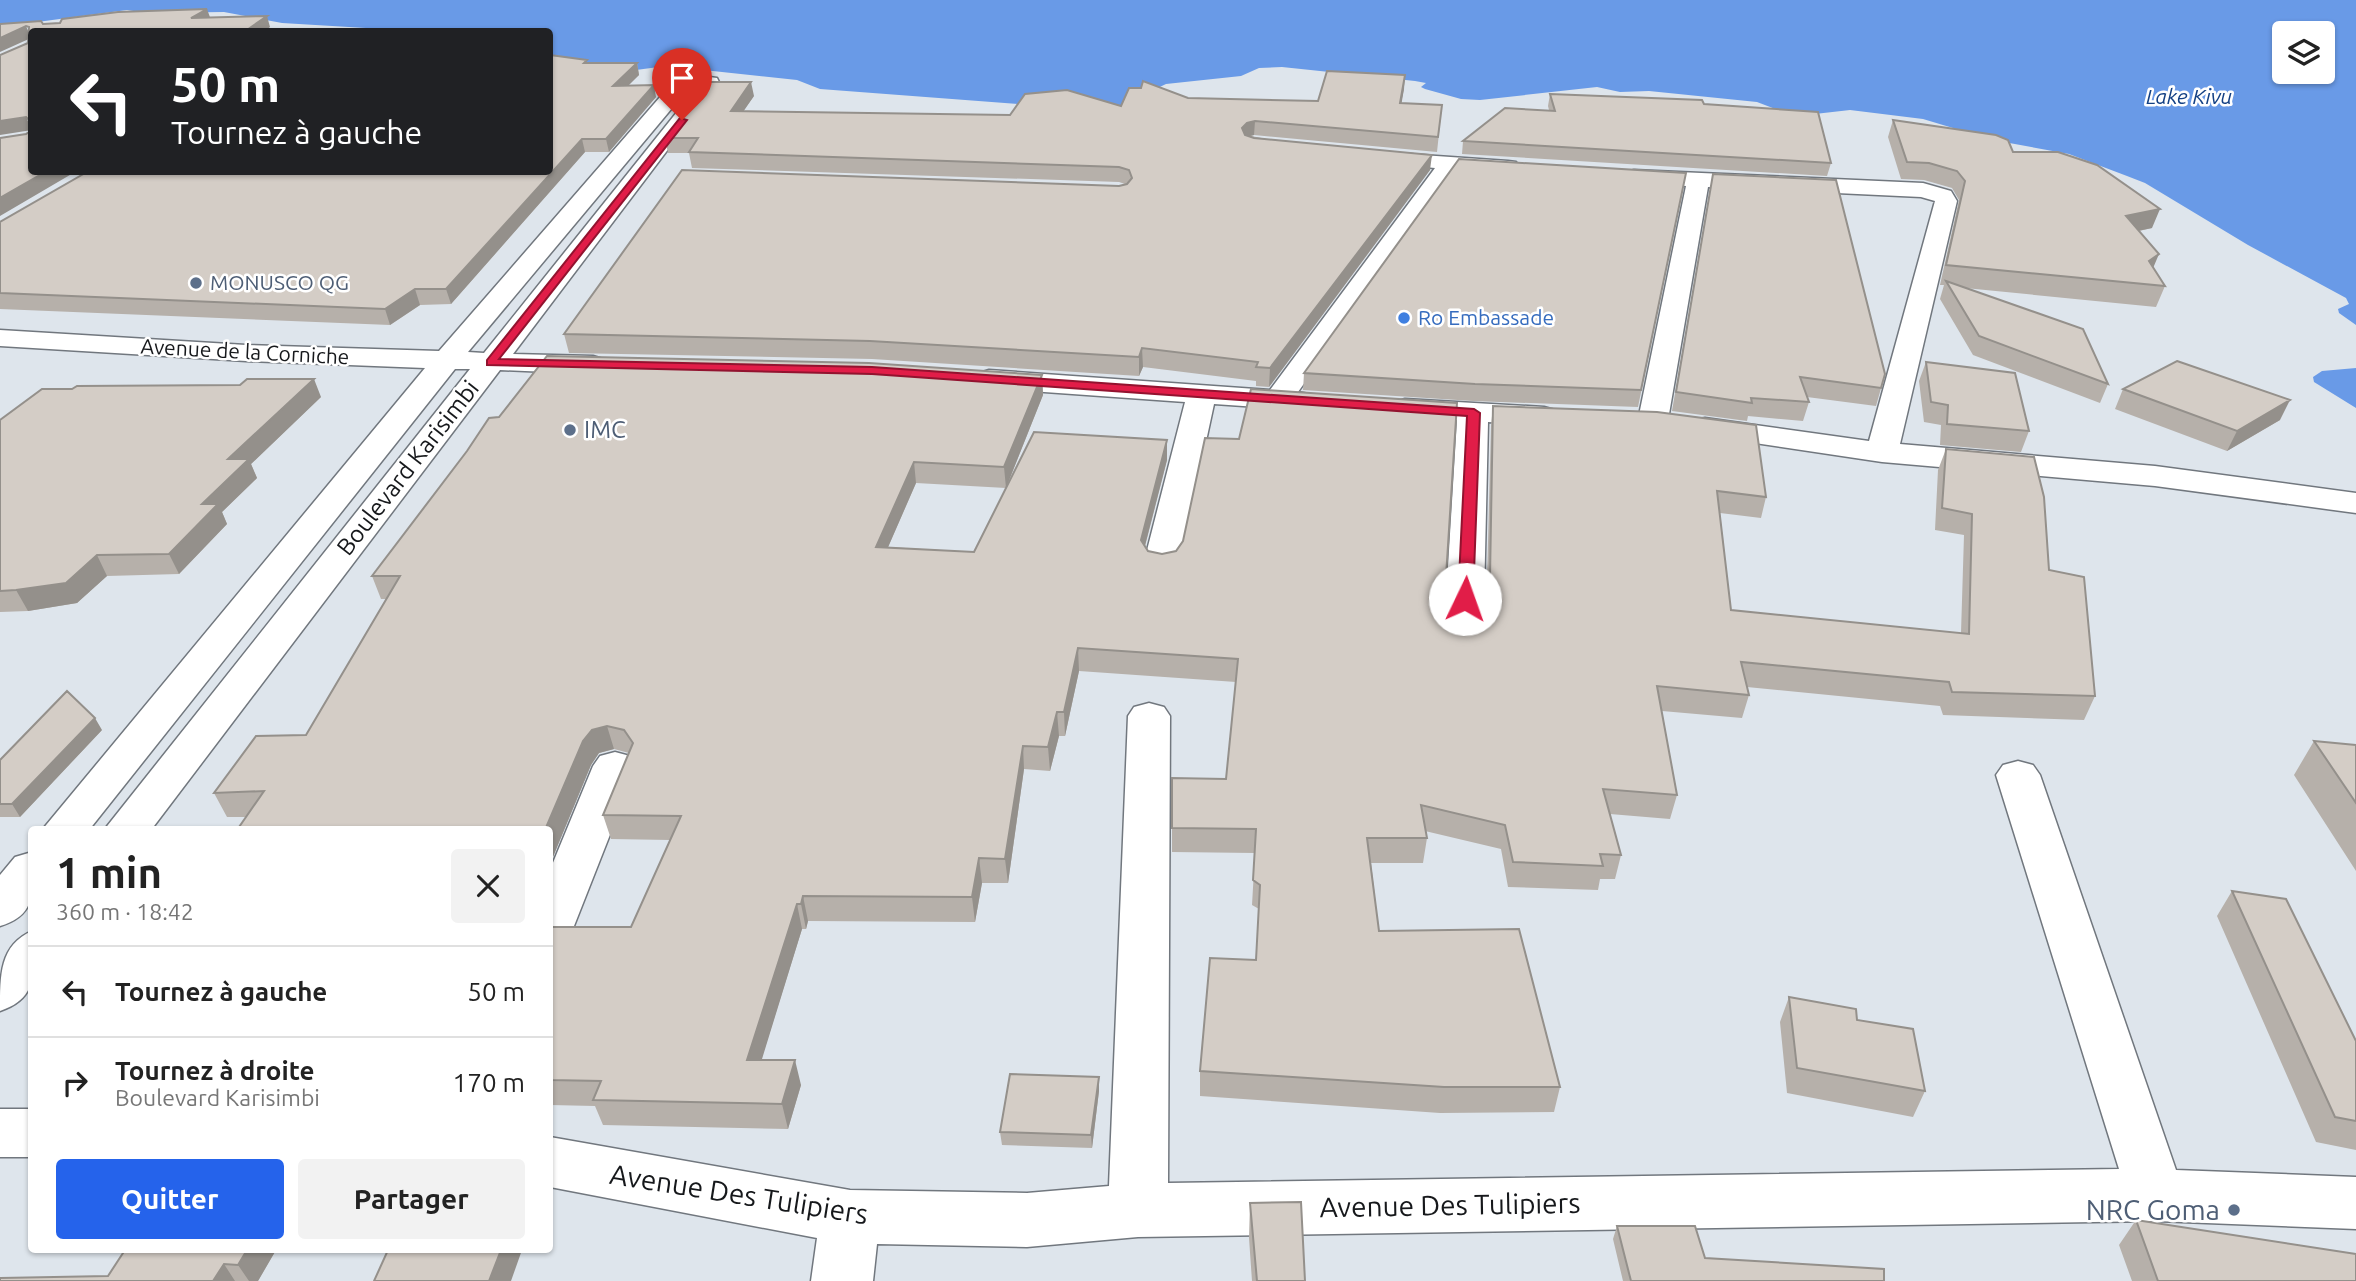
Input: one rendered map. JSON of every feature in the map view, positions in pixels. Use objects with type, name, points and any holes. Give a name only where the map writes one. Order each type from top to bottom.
[{"type":"street","name":"Boulevard Karisimbi","points":[[129,826],[711,83],[701,80],[681,85],[446,360]]},
{"type":"street","points":[[1354,156],[1535,170]]},
{"type":"street","points":[[1278,399],[1450,163]]},
{"type":"street","points":[[639,175],[667,176]]},
{"type":"street","points":[[1615,176],[1923,190],[1943,196],[1946,201],[1882,452]]},
{"type":"street","points":[[1698,180],[1640,420],[1882,452],[2155,476],[2356,503]]},
{"type":"street","name":"Avenue de la Corniche","points":[[0,338],[246,353],[627,365]]},
{"type":"street","points":[[67,826],[446,360]]},
{"type":"street","points":[[955,376],[1334,403]]},
{"type":"street","points":[[1162,562],[1202,393]]},
{"type":"street","points":[[1376,406],[1575,417]]},
{"type":"street","points":[[1465,599],[1474,413]]},
{"type":"street","points":[[1138,1210],[1149,716]]},
{"type":"street","points":[[553,919],[615,766]]},
{"type":"street","points":[[2018,775],[2156,1195]]},
{"type":"street","points":[[0,908],[28,874]]},
{"type":"street","points":[[0,991],[28,955]]},
{"type":"street","points":[[0,1133],[28,1133]]},
{"type":"street","name":"Avenue Des Tulipiers","points":[[553,1163],[850,1217],[1027,1220],[1138,1210],[2156,1195],[2356,1203]]},
{"type":"street","points":[[842,1281],[850,1217]]},
{"type":"water","name":"Lake Kivu","points":[[0,0],[2356,0],[2356,325],[2339,313],[2338,309],[2349,304],[2346,298],[2248,245],[2145,183],[2069,154],[1993,140],[1923,119],[1850,110],[1806,115],[1778,110],[1757,102],[1649,91],[1620,92],[1597,87],[1480,100],[1461,99],[1425,89],[1421,87],[1426,83],[1415,81],[1282,67],[1259,68],[1241,76],[1166,84],[1122,105],[1072,108],[820,89],[797,80],[666,66],[621,72],[553,67],[553,28],[366,28],[282,23],[224,12],[146,13],[127,10],[0,27]]},
{"type":"water","points":[[2356,368],[2356,408],[2314,382],[2313,377],[2322,371]]},
{"type":"building","points":[[207,9],[191,18],[267,16],[250,28],[26,26],[0,38],[0,24],[41,21],[43,24],[60,23],[62,19],[118,12]]},
{"type":"building","points":[[28,43],[28,119],[26,117],[0,121],[0,55]]},
{"type":"building","points":[[553,55],[587,60],[584,63],[637,63],[613,86],[654,85],[606,139],[582,139],[553,171]]},
{"type":"building","points":[[1327,71],[1405,75],[1400,103],[1442,105],[1438,137],[1255,121],[1242,128],[1245,135],[1254,138],[1432,155],[1270,368],[1256,367],[1258,362],[1142,348],[1139,357],[870,341],[564,334],[682,170],[1119,186],[1127,184],[1132,178],[1129,170],[1119,167],[689,152],[698,138],[665,138],[709,82],[751,82],[731,111],[1010,115],[1025,94],[1067,90],[1121,106],[1129,88],[1141,88],[1143,81],[1188,98],[1318,101]]},
{"type":"building","points":[[1550,94],[1702,100],[1704,104],[1818,112],[1831,163],[1463,141],[1505,108],[1555,111]]},
{"type":"building","points":[[1893,120],[1996,135],[2008,140],[2013,152],[2058,152],[2097,165],[2160,209],[2126,216],[2159,254],[2149,261],[2165,286],[1946,265],[1965,181],[1957,171],[1929,163],[1907,162]]},
{"type":"building","points":[[28,133],[28,175],[40,175],[0,198],[0,138]]},
{"type":"building","points":[[1459,159],[1686,173],[1641,390],[1475,384],[1304,373]]},
{"type":"building","points":[[1713,174],[1836,180],[1885,374],[1881,388],[1800,377],[1809,402],[1751,398],[1752,403],[1676,392]]},
{"type":"building","points":[[82,175],[549,175],[446,289],[415,289],[385,309],[0,293],[0,222]]},
{"type":"building","points":[[1946,281],[2083,329],[2108,384],[1979,336]]},
{"type":"building","points":[[547,356],[869,363],[1042,375],[1004,467],[914,462],[876,547],[974,552],[1034,432],[1167,440],[1141,540],[1148,551],[1162,554],[1176,551],[1183,541],[1205,438],[1239,439],[1251,389],[1457,403],[1446,577],[1453,586],[1468,590],[1482,587],[1490,577],[1493,406],[1657,412],[1756,425],[1766,497],[1717,491],[1731,610],[1969,634],[1972,514],[1942,508],[1946,449],[2034,457],[2044,497],[2049,570],[2084,577],[2095,696],[1952,692],[1949,682],[1741,662],[1749,695],[1657,686],[1677,795],[1603,789],[1621,855],[1600,854],[1603,866],[1513,862],[1505,825],[1421,805],[1427,838],[1367,838],[1379,931],[1519,929],[1560,1087],[1444,1087],[1200,1071],[1210,958],[1256,960],[1260,885],[1253,880],[1256,829],[1172,828],[1172,778],[1226,779],[1238,659],[1078,648],[1064,712],[1057,712],[1048,747],[1023,746],[1005,859],[979,858],[972,897],[803,896],[801,904],[797,904],[747,1060],[795,1060],[782,1104],[593,1100],[601,1081],[553,1080],[553,927],[631,927],[681,816],[603,815],[633,743],[624,730],[607,726],[592,730],[583,741],[547,826],[240,826],[264,791],[214,793],[256,736],[306,735],[400,576],[372,576],[489,418],[499,417]]},
{"type":"building","points":[[2177,361],[2290,400],[2237,431],[2123,389]]},
{"type":"building","points":[[1926,362],[2015,373],[2029,431],[1947,424],[1948,405],[1931,402]]},
{"type":"building","points":[[247,379],[314,379],[228,459],[249,459],[202,504],[218,504],[169,554],[97,555],[66,583],[0,591],[0,420],[42,389],[72,389],[77,386],[240,385]]},
{"type":"building","points":[[67,691],[95,718],[12,804],[0,804],[0,760]]},
{"type":"building","points":[[2314,741],[2356,745],[2356,803]]},
{"type":"building","points":[[2232,891],[2286,899],[2356,1041],[2356,1121],[2335,1117]]},
{"type":"building","points":[[1789,997],[1856,1009],[1857,1020],[1913,1029],[1925,1091],[1797,1068]]},
{"type":"building","points":[[1010,1074],[1099,1077],[1091,1135],[1000,1132]]},
{"type":"building","points":[[1301,1202],[1305,1281],[1257,1281],[1250,1203]]},
{"type":"building","points":[[2136,1220],[2356,1254],[2356,1281],[2158,1281]]},
{"type":"building","points":[[1617,1226],[1695,1226],[1705,1258],[1884,1269],[1884,1281],[1631,1281]]},
{"type":"building","points":[[123,1253],[245,1253],[238,1265],[224,1264],[213,1281],[0,1281],[0,1278],[108,1276]]},
{"type":"building","points":[[387,1253],[500,1253],[489,1281],[374,1281]]},
{"type":"place","name":"MONUSCO QG","points":[[196,283]]},
{"type":"place","name":"Ro Embassade","points":[[1404,318]]},
{"type":"place","name":"IMC","points":[[570,430]]},
{"type":"place","name":"NRC Goma","points":[[2234,1210]]},
{"type":"route","points":[[682,120],[491,362],[872,371],[1474,413],[1465,599]]}]
